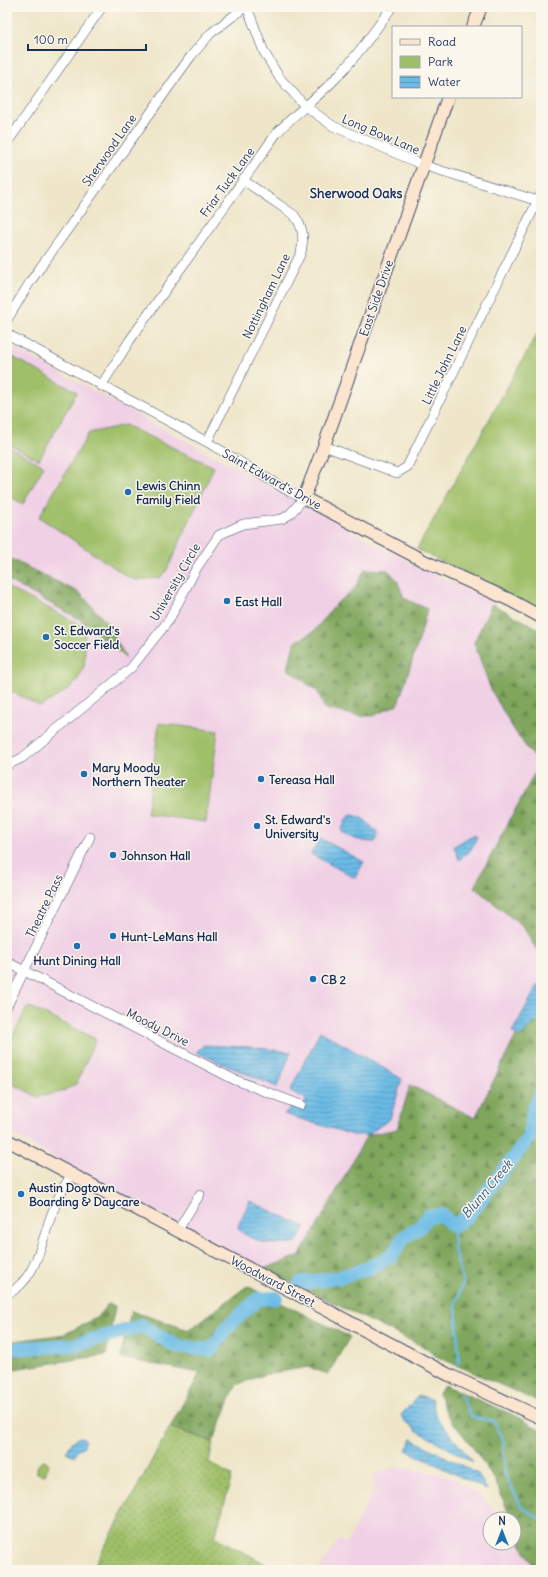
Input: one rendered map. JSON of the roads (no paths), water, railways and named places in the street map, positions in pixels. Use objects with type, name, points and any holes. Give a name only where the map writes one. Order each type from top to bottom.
[{"type":"street","points":[[7,143],[102,7]]},
{"type":"street","name":"Long Bow Lane","points":[[246,7],[271,66],[279,77],[305,106],[333,126],[350,135],[423,165],[540,199]]},
{"type":"street","name":"Sherwood Lane","points":[[7,320],[30,282],[191,56],[211,33],[246,7]]},
{"type":"street","name":"Friar Tuck Lane","points":[[101,386],[130,340],[276,134],[292,117],[334,80],[352,60],[392,7]]},
{"type":"street","points":[[473,26],[481,7]]},
{"type":"street","name":"East Side Drive","points":[[304,498],[324,446],[448,98]]},
{"type":"street","name":"Nottingham Lane","points":[[207,442],[301,253],[303,242],[303,232],[300,223],[294,216],[243,180]]},
{"type":"street","name":"Little John Lane","points":[[324,446],[397,473],[407,467],[540,199]]},
{"type":"street","name":"Saint Edward's Drive","points":[[7,334],[207,442],[290,492],[426,562],[510,600],[541,616]]},
{"type":"street","name":"University Circle","points":[[7,765],[22,758],[131,668],[169,620],[196,569],[219,535],[243,524],[282,519],[290,514],[304,498]]},
{"type":"street","name":"Theatre Pass","points":[[7,1006],[90,837]]},
{"type":"street","name":"Moody Drive","points":[[7,962],[233,1079],[301,1105]]},
{"type":"street","name":"Woodward Street","points":[[7,1140],[449,1375],[541,1418]]},
{"type":"street","points":[[7,1294],[21,1285],[31,1271],[58,1198],[71,1175]]},
{"type":"street","points":[[178,1230],[200,1194]]},
{"type":"water","points":[[351,815],[355,815],[363,819],[373,828],[378,834],[375,842],[357,840],[341,831],[347,818]]},
{"type":"water","points":[[473,835],[477,837],[470,851],[459,860],[454,846]]},
{"type":"water","points":[[320,838],[364,862],[355,878],[311,854]]},
{"type":"water","points":[[541,980],[541,1017],[520,1037],[512,1032]]},
{"type":"water","points":[[320,1031],[402,1079],[390,1119],[367,1135],[353,1135],[284,1114],[290,1108],[303,1109],[306,1099],[290,1091]]},
{"type":"water","points":[[204,1045],[250,1047],[291,1052],[277,1087],[196,1052]]},
{"type":"water","points":[[250,1201],[305,1227],[297,1242],[281,1244],[266,1243],[251,1238],[238,1229],[239,1223]]},
{"type":"water","points":[[419,1395],[432,1400],[436,1417],[473,1462],[414,1429],[403,1420],[401,1415]]},
{"type":"water","points":[[80,1437],[84,1438],[84,1446],[78,1450],[74,1456],[66,1452],[73,1441]]},
{"type":"water","points":[[412,1439],[478,1474],[487,1490],[406,1450]]},
{"type":"waterway","name":"Blunn Creek","points":[[300,1283],[337,1278],[369,1268],[393,1255],[403,1238],[420,1227],[428,1216],[442,1215],[453,1226],[468,1216],[529,1138],[534,1108],[541,1094]]},
{"type":"waterway","points":[[453,1226],[454,1249],[463,1282],[456,1304],[459,1363]]},
{"type":"waterway","name":"Blunn Creek","points":[[7,1349],[74,1345],[142,1326],[176,1346],[211,1350],[228,1326],[258,1299],[276,1298]]},
{"type":"waterway","points":[[460,1393],[472,1417],[494,1421],[503,1439],[505,1474],[521,1506],[541,1520]]},
{"type":"place","name":"Lewis Chinn Family Field","points":[[128,492]]},
{"type":"place","name":"East Hall","points":[[227,601]]},
{"type":"place","name":"St. Edward's Soccer Field","points":[[46,637]]},
{"type":"place","name":"Mary Moody Northern Theater","points":[[84,774]]},
{"type":"place","name":"Tereasa Hall","points":[[261,779]]},
{"type":"place","name":"St. Edward's University","points":[[257,826]]},
{"type":"place","name":"Johnson Hall","points":[[113,855]]},
{"type":"place","name":"Hunt-LeMans Hall","points":[[113,936]]},
{"type":"place","name":"Hunt Dining Hall","points":[[77,946]]},
{"type":"place","name":"CB 2","points":[[313,979]]},
{"type":"place","name":"Austin Dogtown Boarding & Daycare","points":[[21,1194]]},
{"type":"district","name":"Sherwood Oaks","points":[[356,193]]}]
